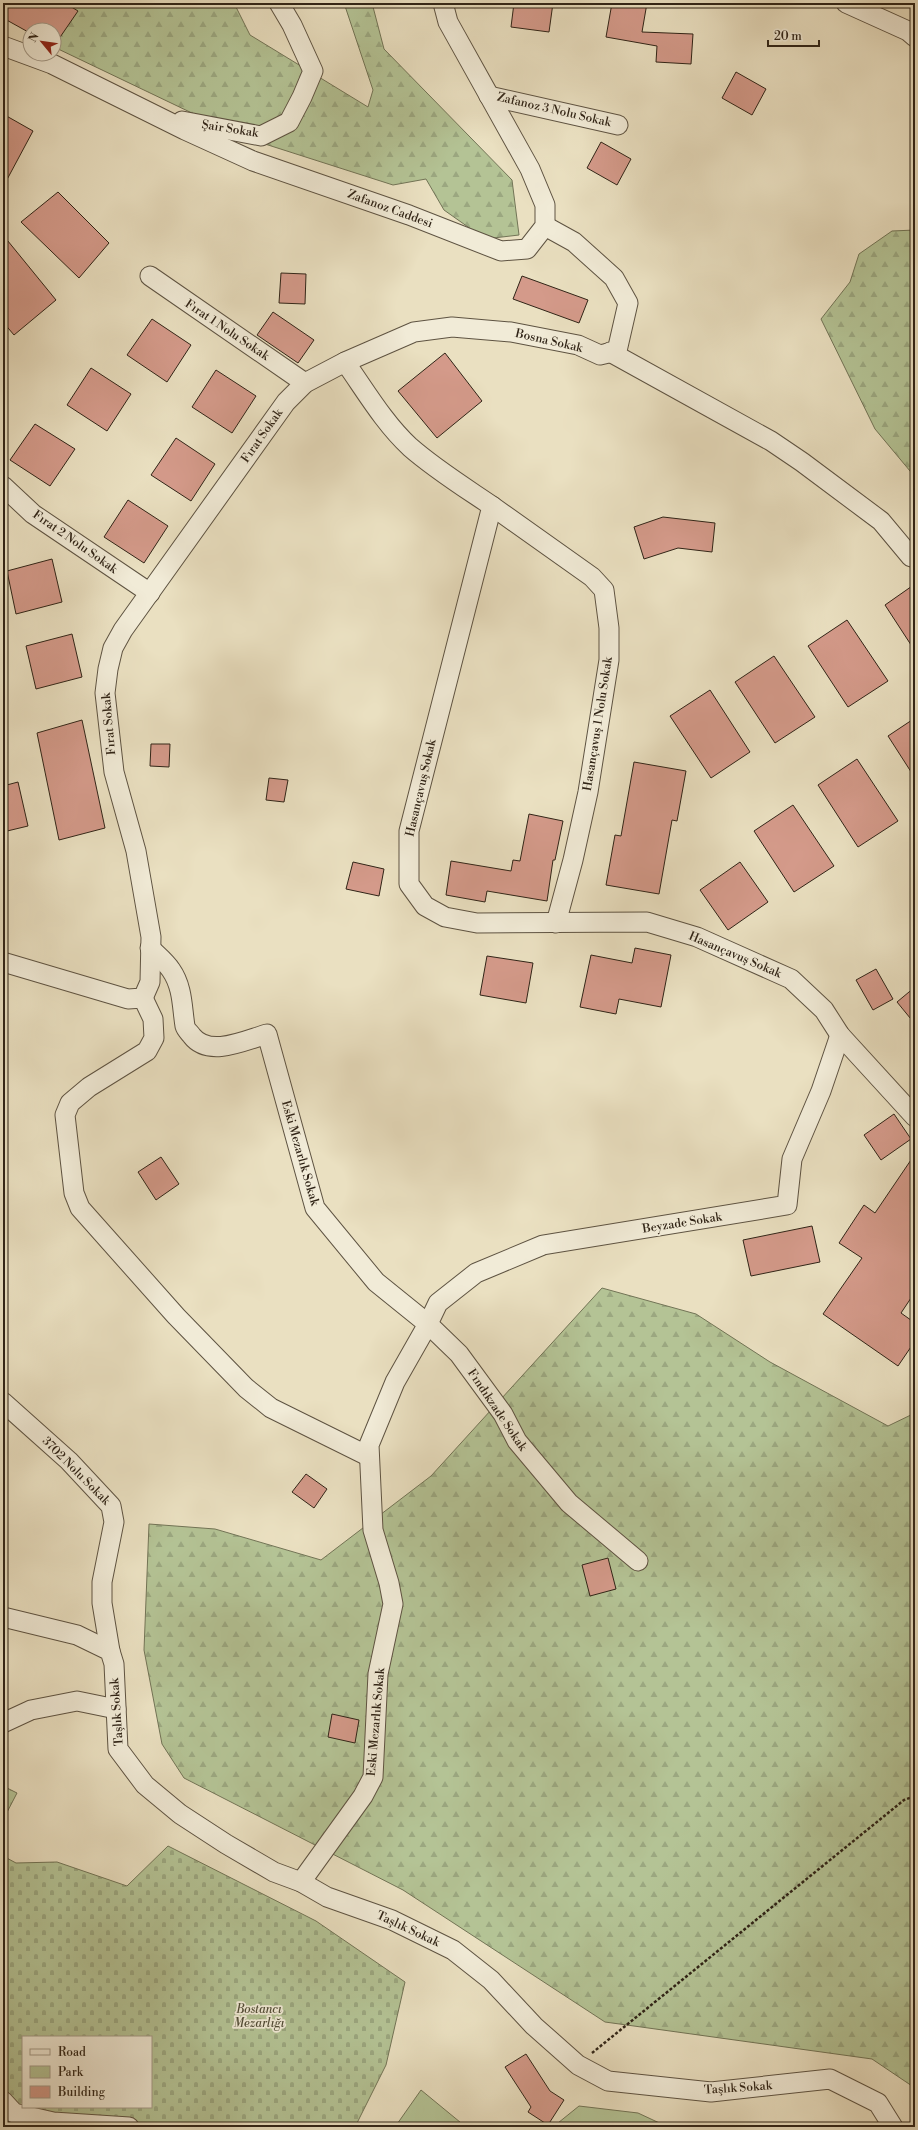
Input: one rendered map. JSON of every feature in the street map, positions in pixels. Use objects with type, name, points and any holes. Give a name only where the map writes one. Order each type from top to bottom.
[{"type":"street","name":"Şair Sokak","points":[[157,116],[261,136],[289,122],[302,97],[313,70],[292,25],[279,3]]},
{"type":"street","points":[[443,3],[448,22],[530,169],[545,205],[545,226],[574,242],[614,278],[628,303],[617,351],[610,352]]},
{"type":"street","points":[[846,3],[915,37]]},
{"type":"street","name":"Zafanoz Caddesi","points":[[3,46],[52,64],[253,161],[408,215],[501,251],[526,249],[545,226]]},
{"type":"street","name":"Zafanoz 3 Nolu Sokak","points":[[490,96],[618,125]]},
{"type":"street","name":"Fırat 1 Nolu Sokak","points":[[150,276],[305,383]]},
{"type":"street","name":"Bosna Sokak","points":[[345,362],[414,332],[452,327],[511,332],[571,344],[600,355],[610,352]]},
{"type":"street","points":[[610,352],[772,441],[881,521],[911,557]]},
{"type":"street","points":[[345,362],[380,412],[410,446],[446,475],[492,506]]},
{"type":"street","name":"Fırat Sokak","points":[[143,998],[150,982],[151,937],[136,851],[114,772],[105,693],[108,669],[113,648],[123,630],[286,402],[305,383],[345,362]]},
{"type":"street","name":"Fırat 2 Nolu Sokak","points":[[3,486],[33,514],[150,593]]},
{"type":"street","name":"Hasançavuş Sokak","points":[[492,506],[409,831],[409,884],[425,906],[445,917],[477,923],[647,922],[698,937],[791,979],[824,1010],[840,1035],[915,1117]]},
{"type":"street","name":"Hasançavuş 1 Nolu Sokak","points":[[492,506],[592,577],[604,590],[609,628],[609,660],[588,792],[573,860],[556,923]]},
{"type":"street","name":"Eski Mezarlık Sokak","points":[[150,948],[172,970],[179,987],[185,1014],[185,1028],[196,1042],[206,1046],[224,1046],[267,1034],[315,1208],[376,1282],[428,1324],[395,1382],[369,1445],[368,1456],[373,1530],[389,1584],[393,1604],[378,1674],[373,1777],[363,1796],[301,1882]]},
{"type":"street","points":[[3,962],[128,999],[143,998],[153,1020],[154,1038],[147,1051],[89,1087],[70,1103],[64,1115],[74,1193],[80,1208],[176,1316],[246,1388],[271,1408],[368,1456]]},
{"type":"street","name":"Beyzade Sokak","points":[[428,1324],[438,1303],[476,1273],[543,1245],[787,1205],[792,1159],[821,1091],[840,1035]]},
{"type":"street","name":"Fındıkzade Sokak","points":[[428,1324],[459,1354],[503,1414],[517,1442],[569,1503],[638,1561]]},
{"type":"street","name":"3702 Nolu Sokak","points":[[3,1402],[69,1460],[111,1506],[114,1522],[102,1582],[102,1603],[110,1651]]},
{"type":"street","points":[[3,1617],[77,1635],[110,1651]]},
{"type":"street","name":"Taşlık Sokak","points":[[110,1651],[114,1664],[118,1749],[145,1785],[180,1814],[226,1844],[274,1872],[301,1882],[327,1897],[392,1920],[453,1950],[492,1980],[534,2026],[578,2065],[608,2081],[711,2092],[830,2079],[878,2103],[893,2127]]},
{"type":"street","points":[[3,1723],[30,1710],[77,1701],[116,1709]]},
{"type":"street","points":[[3,2101],[14,2113],[53,2122],[129,2127]]},
{"type":"path","points":[[578,2065],[638,2014],[904,1800],[915,1796]]},
{"type":"green space","points":[[37,3],[234,3],[250,35],[368,107],[373,90],[344,3],[372,3],[384,49],[512,180],[519,235],[485,239],[444,210],[426,179],[393,185],[240,136],[62,51],[62,22],[49,22]]},
{"type":"green space","points":[[915,230],[915,477],[875,429],[821,319],[850,282],[859,254],[892,231]]},
{"type":"green space","points":[[602,1288],[696,1314],[770,1362],[888,1426],[915,1413],[915,2088],[872,2059],[605,2022],[403,1890],[184,1778],[162,1744],[144,1650],[149,1524],[215,1529],[321,1560],[431,1476]]},
{"type":"green space","points":[[3,1786],[17,1793],[3,1820]]},
{"type":"green space","name":"Bostancı Mezarlığı","points":[[168,1846],[316,1921],[405,1982],[386,2065],[355,2127],[3,2127],[3,1856],[16,1863],[57,1862],[127,1886]]},
{"type":"green space","points":[[421,2090],[466,2127],[395,2127]]},
{"type":"green space","points":[[579,2106],[638,2113],[668,2127],[553,2127]]},
{"type":"building","points":[[3,3],[65,3],[78,11],[62,34],[62,22],[22,22],[22,29],[3,18]]},
{"type":"building","points":[[514,3],[553,3],[549,32],[511,27]]},
{"type":"building","points":[[612,3],[647,3],[642,32],[693,34],[691,64],[656,62],[657,46],[606,37]]},
{"type":"building","points":[[736,72],[766,89],[752,115],[722,98]]},
{"type":"building","points":[[3,114],[33,131],[3,187]]},
{"type":"building","points":[[601,142],[631,159],[617,185],[587,168]]},
{"type":"building","points":[[58,192],[109,243],[79,278],[21,222]]},
{"type":"building","points":[[3,235],[56,300],[14,335],[3,322]]},
{"type":"building","points":[[281,273],[306,274],[305,304],[279,303]]},
{"type":"building","points":[[522,276],[588,300],[579,323],[513,299]]},
{"type":"building","points":[[273,312],[314,340],[298,363],[257,335]]},
{"type":"building","points":[[152,319],[191,345],[167,382],[127,355]]},
{"type":"building","points":[[445,353],[482,401],[437,438],[398,391]]},
{"type":"building","points":[[91,368],[131,394],[107,431],[67,405]]},
{"type":"building","points":[[216,370],[256,396],[232,433],[192,407]]},
{"type":"building","points":[[35,424],[75,449],[50,486],[10,460]]},
{"type":"building","points":[[176,438],[215,464],[191,501],[151,475]]},
{"type":"building","points":[[128,500],[168,526],[144,563],[104,537]]},
{"type":"building","points":[[663,517],[715,523],[712,552],[678,548],[644,559],[634,527]]},
{"type":"building","points":[[52,559],[62,602],[16,614],[7,571]]},
{"type":"building","points":[[915,584],[915,651],[885,605]]},
{"type":"building","points":[[847,620],[888,681],[848,707],[808,646]]},
{"type":"building","points":[[72,634],[82,677],[36,689],[26,646]]},
{"type":"building","points":[[774,656],[815,717],[775,743],[735,682]]},
{"type":"building","points":[[710,690],[750,752],[711,778],[670,716]]},
{"type":"building","points":[[915,718],[915,778],[888,736]]},
{"type":"building","points":[[82,720],[105,828],[59,840],[37,733]]},
{"type":"building","points":[[151,744],[170,744],[169,767],[150,766]]},
{"type":"building","points":[[857,759],[898,821],[858,847],[818,785]]},
{"type":"building","points":[[634,762],[686,771],[677,821],[672,820],[659,894],[606,885],[615,835],[621,836]]},
{"type":"building","points":[[269,778],[288,780],[284,802],[266,800]]},
{"type":"building","points":[[18,782],[28,826],[3,832],[3,786]]},
{"type":"building","points":[[793,805],[834,866],[794,892],[754,831]]},
{"type":"building","points":[[529,814],[563,821],[555,860],[553,860],[547,901],[487,891],[485,902],[446,895],[451,861],[511,871],[513,860],[520,861]]},
{"type":"building","points":[[353,862],[384,869],[379,896],[346,889]]},
{"type":"building","points":[[740,862],[768,902],[728,930],[700,890]]},
{"type":"building","points":[[635,948],[671,955],[661,1007],[619,999],[616,1014],[580,1007],[591,955],[632,963]]},
{"type":"building","points":[[487,956],[533,963],[526,1003],[480,995]]},
{"type":"building","points":[[876,969],[893,999],[873,1010],[856,980]]},
{"type":"building","points":[[915,987],[915,1024],[897,1002]]},
{"type":"building","points":[[894,1114],[911,1139],[881,1160],[864,1135]]},
{"type":"building","points":[[915,1154],[915,1292],[901,1313],[915,1323],[915,1341],[898,1366],[823,1314],[862,1258],[839,1243],[864,1205],[875,1213]]},
{"type":"building","points":[[161,1157],[179,1184],[156,1200],[138,1172]]},
{"type":"building","points":[[812,1226],[820,1262],[751,1276],[743,1240]]},
{"type":"building","points":[[306,1474],[327,1489],[314,1508],[292,1492]]},
{"type":"building","points":[[608,1558],[616,1589],[590,1596],[582,1565]]},
{"type":"building","points":[[332,1714],[359,1720],[355,1743],[328,1737]]},
{"type":"building","points":[[526,2054],[550,2091],[564,2100],[548,2125],[528,2112],[531,2107],[505,2067]]}]
